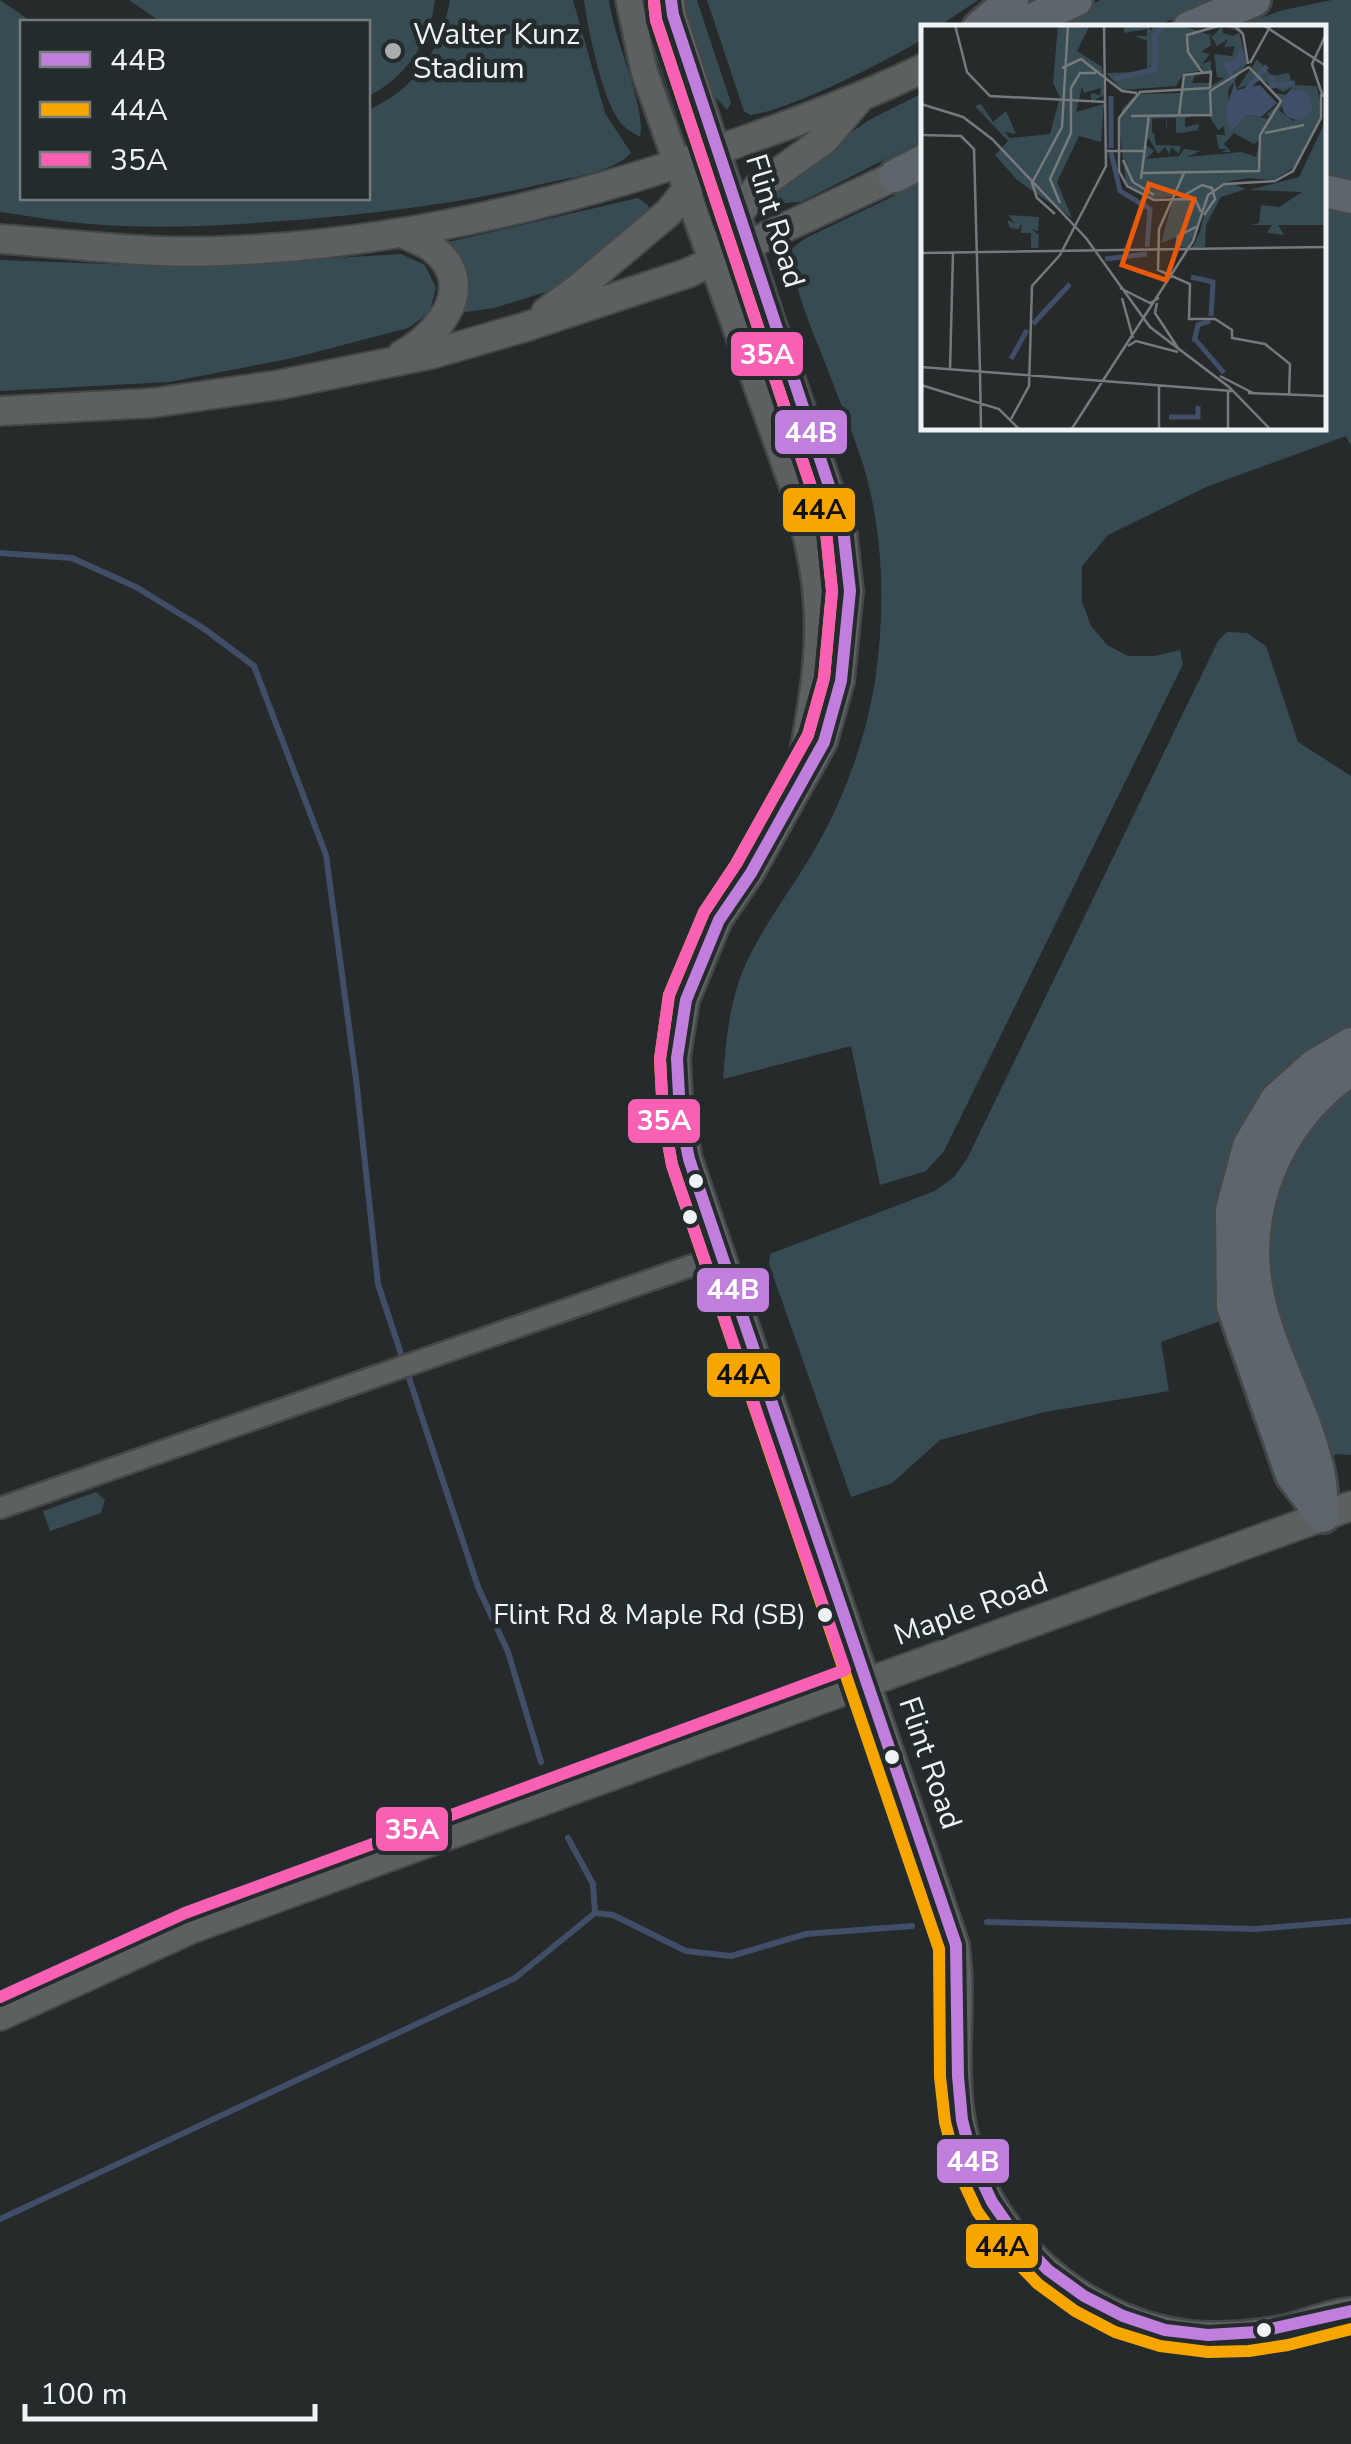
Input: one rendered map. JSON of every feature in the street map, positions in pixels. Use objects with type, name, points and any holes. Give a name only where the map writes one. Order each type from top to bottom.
[{"type":"main road","points":[[983,25],[1012,0]]},
{"type":"main road","points":[[1021,25],[1076,0]]},
{"type":"main road","points":[[1196,25],[1254,0]]},
{"type":"main road","points":[[0,239],[188,252],[296,246],[402,233],[682,177],[718,150],[860,99],[921,69]]},
{"type":"main road","points":[[712,261],[758,187],[825,139],[860,99]]},
{"type":"main road","points":[[0,411],[152,402],[278,385],[432,354],[525,328],[688,273],[748,242],[914,169]]},
{"type":"main road","points":[[525,328],[668,212],[682,177]]},
{"type":"main road","points":[[1326,191],[1351,197]]},
{"type":"main road","points":[[388,363],[414,348],[442,324],[449,311],[454,281],[445,261],[430,246],[402,233]]},
{"type":"main road","points":[[1337,1511],[1292,1475],[1233,1306],[1232,1210],[1248,1146],[1276,1099],[1314,1066],[1351,1044]]},
{"type":"main road","points":[[1337,1511],[1267,1332],[1253,1256],[1266,1174],[1275,1156],[1294,1121],[1351,1069]]},
{"type":"main road","name":"Maple Road","points":[[0,2016],[191,1930],[1337,1511]]},
{"type":"street","name":"Flint Road","points":[[629,0],[644,71],[797,498],[808,541],[818,607],[814,680],[799,774],[790,804]]},
{"type":"street","name":"Flint Road","points":[[671,0],[843,528],[850,591],[841,681],[824,742],[719,920],[686,1000],[677,1058],[680,1114],[689,1159],[956,1945],[962,2000],[957,2080],[964,2134],[986,2188],[1016,2237],[1063,2282],[1115,2311],[1177,2332],[1205,2335],[1285,2328],[1351,2311]]},
{"type":"street","points":[[0,1508],[722,1256]]},
{"type":"shaded area","points":[[0,0],[29,20],[20,20],[20,200],[370,200],[370,109],[399,91],[423,66],[440,35],[450,0],[573,0],[605,113],[631,153],[603,170],[515,190],[329,217],[142,227],[0,212]]},
{"type":"shaded area","name":"Walter Kunz Stadium","points":[[129,0],[435,0],[428,30],[414,57],[394,79],[370,95],[370,20],[158,20]]},
{"type":"shaded area","points":[[584,0],[609,0],[639,109],[640,137],[621,123],[610,105]]},
{"type":"shaded area","points":[[642,0],[659,0],[689,111],[676,115]]},
{"type":"shaded area","points":[[682,0],[697,0],[731,103],[727,110],[711,92]]},
{"type":"shaded area","points":[[707,0],[978,0],[941,25],[921,25],[921,40],[813,95],[750,115],[744,111]]},
{"type":"shaded area","points":[[1101,0],[1211,0],[1160,25],[1051,25]]},
{"type":"shaded area","points":[[1351,0],[1351,187],[1326,181],[1326,25],[1240,25],[1283,10]]},
{"type":"shaded area","points":[[921,94],[921,141],[801,202],[769,204],[764,193],[869,120]]},
{"type":"shaded area","points":[[921,183],[921,430],[1326,430],[1326,207],[1351,212],[1351,446],[1346,436],[1206,487],[1108,535],[1082,566],[1082,602],[1091,626],[1107,645],[1128,656],[1155,656],[1180,650],[1183,664],[944,1151],[926,1171],[880,1185],[851,1046],[723,1079],[739,981],[765,928],[830,821],[850,776],[875,681],[881,579],[873,503],[855,440],[801,299],[791,249],[806,238]]},
{"type":"shaded area","points":[[638,198],[648,205],[650,214],[568,285],[494,308],[459,313],[444,243]]},
{"type":"shaded area","points":[[401,254],[425,265],[436,288],[429,313],[408,328],[293,358],[169,382],[0,391],[0,260],[189,267]]},
{"type":"shaded area","points":[[1227,632],[1247,633],[1266,646],[1298,742],[1351,776],[1351,1028],[1217,1223],[1214,1259],[1220,1321],[1161,1342],[1169,1391],[1045,1412],[940,1440],[892,1483],[851,1497],[769,1264],[770,1254],[935,1191],[954,1177],[967,1159],[1218,641]]},
{"type":"shaded area","points":[[1351,1084],[1351,1455],[1336,1454],[1332,1458],[1315,1428],[1274,1309],[1269,1281],[1270,1192],[1328,1102]]},
{"type":"shaded area","points":[[96,1492],[105,1500],[101,1513],[50,1531],[43,1511]]},
{"type":"waterway","points":[[0,553],[72,558],[136,587],[203,628],[254,666],[326,855],[378,1284],[478,1587],[508,1652],[541,1762]]},
{"type":"waterway","points":[[0,2219],[515,1978],[595,1913],[593,1884],[568,1838]]},
{"type":"waterway","points":[[595,1913],[613,1915],[686,1951],[731,1956],[806,1934],[912,1926]]},
{"type":"waterway","points":[[987,1922],[1255,1929],[1351,1921]]},
{"type":"transit line","name":"44B","points":[[671,0],[843,528],[850,591],[841,681],[824,742],[751,873],[719,920],[686,1000],[677,1058],[680,1114],[689,1159],[956,1945],[958,2076],[962,2120],[973,2162],[992,2202],[1017,2238],[1048,2270],[1084,2296],[1123,2316],[1165,2330],[1208,2335],[1257,2332],[1351,2311]]},
{"type":"transit line","name":"44A","points":[[654,2],[656,20],[826,532],[832,591],[824,678],[808,735],[736,864],[704,912],[669,995],[660,1059],[663,1115],[672,1165],[939,1949],[940,2077],[945,2122],[957,2168],[977,2211],[1004,2249],[1038,2284],[1075,2311],[1115,2332],[1160,2346],[1208,2352],[1288,2345],[1351,2329]]},
{"type":"transit line","name":"35A","points":[[0,1997],[185,1913],[845,1670],[672,1165],[663,1115],[660,1059],[669,995],[704,912],[736,864],[808,735],[824,678],[832,591],[826,532],[656,20],[654,2]]},
{"type":"place","name":"Walter Kunz Stadium","points":[[393,51]]},
{"type":"place","name":"Flint Rd & Maple Rd (SB)","points":[[825,1615]]}]
